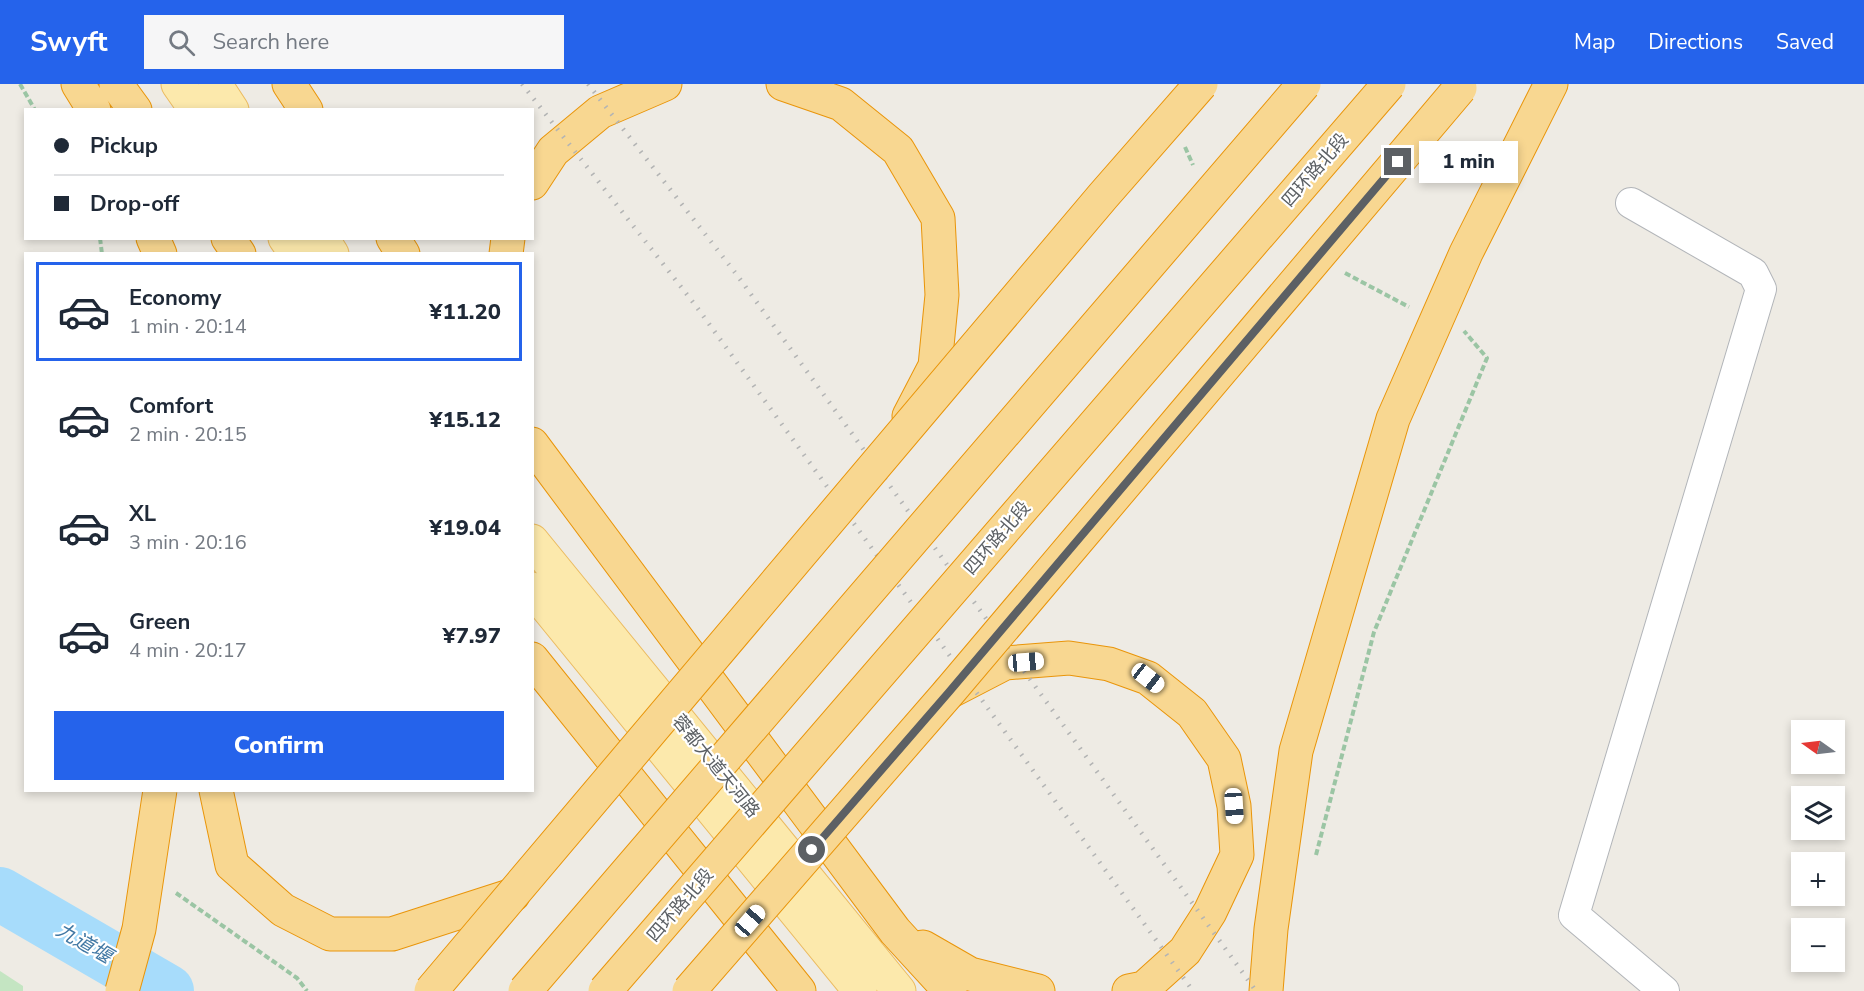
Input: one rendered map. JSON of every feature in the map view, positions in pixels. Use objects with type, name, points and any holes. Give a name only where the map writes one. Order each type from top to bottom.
[{"type":"highway","points":[[78,84],[93,108]]},
{"type":"highway","points":[[116,84],[134,108]]},
{"type":"highway","points":[[289,84],[305,108]]},
{"type":"highway","points":[[534,180],[553,152],[600,112],[663,84]]},
{"type":"highway","points":[[783,84],[842,104],[898,150],[938,218],[942,295],[935,366],[892,448]]},
{"type":"highway","points":[[431,991],[1103,196],[1201,84]]},
{"type":"highway","points":[[525,991],[1304,84]]},
{"type":"highway","name":"四环路北段","points":[[606,991],[1389,84]]},
{"type":"highway","points":[[1266,991],[1270,928],[1296,750],[1393,418],[1466,253],[1551,84]]},
{"type":"highway","points":[[690,991],[949,692],[1462,86]]},
{"type":"highway","points":[[534,447],[895,931],[950,991]]},
{"type":"highway","points":[[949,692],[1005,663],[1069,658],[1109,664],[1148,678],[1192,713],[1224,759],[1234,806],[1237,855],[1210,912],[1185,951],[1144,988],[1129,991]]},
{"type":"highway","points":[[534,660],[799,991]]},
{"type":"highway","points":[[122,991],[139,929],[160,792]]},
{"type":"highway","points":[[216,792],[232,865],[283,910],[330,934],[392,933],[513,895]]},
{"type":"highway","points":[[895,931],[970,974],[1038,991]]},
{"type":"main road","points":[[178,84],[194,108]]},
{"type":"main road","points":[[215,84],[231,108]]},
{"type":"main road","name":"蓉都大道天河路","points":[[534,543],[899,991]]},
{"type":"main road","name":"蓉都大道天河路","points":[[534,591],[860,991]]},
{"type":"street","points":[[1631,203],[1753,273],[1761,289],[1574,915],[1664,991]]},
{"type":"path","points":[[20,84],[34,108]]},
{"type":"path","points":[[1314,863],[1374,632],[1487,358],[1466,332],[1455,327]]},
{"type":"path","points":[[170,885],[176,893],[297,978],[308,991]]},
{"type":"green space","points":[[0,971],[23,986],[23,991],[0,991]]},
{"type":"waterway","name":"九道堰","points":[[0,894],[167,991]]},
{"type":"railway","points":[[522,84],[696,306],[1193,991]]},
{"type":"railway","points":[[588,84],[737,275],[1256,991]]},
{"type":"route","points":[[812,850],[949,692],[1398,162]]}]
